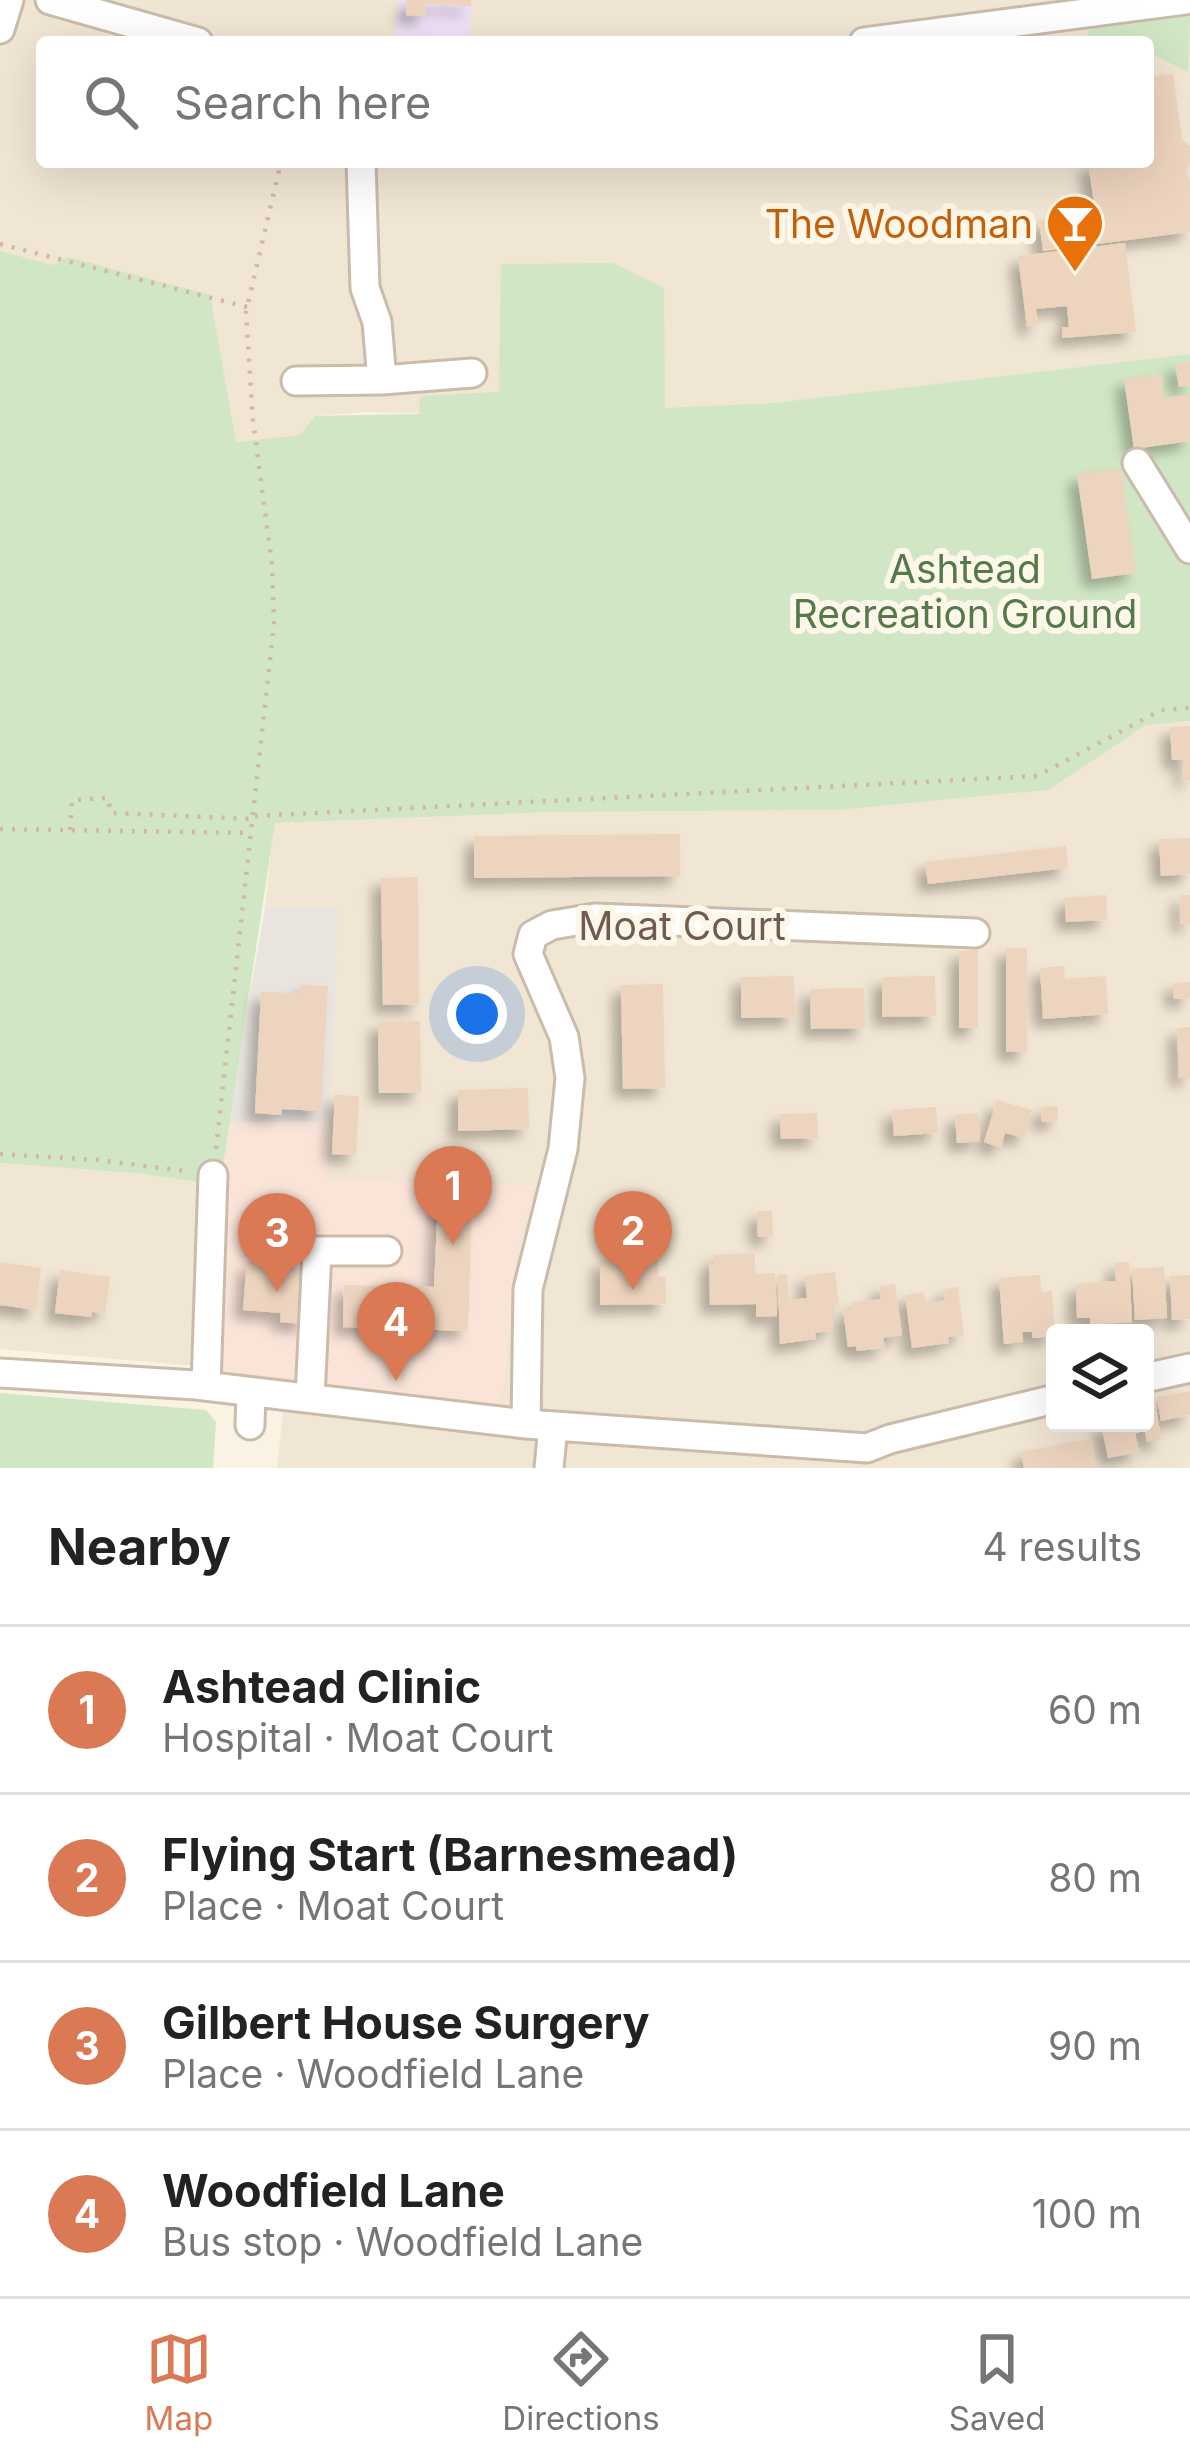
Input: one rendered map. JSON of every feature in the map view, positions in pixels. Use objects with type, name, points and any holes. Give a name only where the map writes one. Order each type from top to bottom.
[{"type":"street","points":[[0,29],[9,0]]},
{"type":"street","points":[[50,0],[176,36]]},
{"type":"street","points":[[910,36],[1185,0]]},
{"type":"street","points":[[361,168],[365,288],[377,322],[382,380]]},
{"type":"street","points":[[296,381],[472,373]]},
{"type":"street","points":[[1137,464],[1190,549]]},
{"type":"street","name":"Moat Court","points":[[539,1425],[528,1288],[562,1149],[570,1078],[564,1037],[528,954],[533,935],[552,925],[595,918],[976,934]]},
{"type":"street","points":[[206,1386],[213,1174]]},
{"type":"street","points":[[310,1398],[317,1251],[387,1251]]},
{"type":"street","points":[[1154,1376],[1190,1368]]},
{"type":"street","points":[[0,1373],[206,1386],[868,1458],[890,1438],[1046,1401]]},
{"type":"street","points":[[250,1425],[251,1392]]},
{"type":"street","points":[[539,1425],[550,1468]]},
{"type":"path","points":[[0,1154],[213,1174],[274,623],[272,565],[253,421],[247,307],[280,168]]},
{"type":"path","points":[[0,244],[247,307]]},
{"type":"path","points":[[70,830],[72,800],[108,799],[110,813],[254,818],[1037,776],[1160,710],[1190,708]]},
{"type":"path","points":[[0,829],[253,833]]},
{"type":"shaded area","points":[[0,0],[1190,0],[1190,354],[773,403],[513,416],[367,412],[315,416],[300,435],[235,442],[53,265],[0,251]]},
{"type":"shaded area","points":[[399,0],[471,0],[470,36],[395,36]]},
{"type":"shaded area","points":[[1190,721],[1190,1468],[277,1468],[283,1412],[488,1433],[505,1381],[513,1265],[533,1186],[325,1180],[339,909],[265,908],[274,823],[555,812],[838,810],[1047,790],[1146,725]]},
{"type":"shaded area","points":[[265,908],[339,908],[329,1121],[227,1123]]},
{"type":"shaded area","points":[[329,1121],[326,1180],[534,1185],[513,1265],[505,1382],[488,1433],[283,1412],[265,1403],[218,1398],[220,1185],[227,1123]]},
{"type":"shaded area","points":[[0,1163],[220,1185],[219,1368],[0,1349]]},
{"type":"green space","points":[[1183,12],[1190,18],[1188,72],[1154,55],[1154,36],[1088,36],[1090,22]]},
{"type":"green space","name":"Ashtead Recreation Ground","points":[[0,251],[53,265],[68,257],[210,295],[236,442],[300,435],[315,416],[419,414],[420,396],[499,392],[501,264],[613,263],[664,288],[665,408],[773,403],[1190,354],[1190,721],[1146,725],[1048,790],[838,810],[555,812],[275,823],[220,1185],[0,1163]]},
{"type":"green space","points":[[0,1393],[206,1410],[216,1422],[213,1468],[0,1468]]},
{"type":"building","points":[[407,0],[471,0],[471,6],[426,4],[426,16],[406,15]]},
{"type":"building","points":[[1173,74],[1182,140],[1190,146],[1186,170],[1190,232],[1043,251],[1039,220],[1074,216],[1073,206],[1094,203],[1089,168],[1154,168],[1154,76]]},
{"type":"building","name":"The Woodman","points":[[1125,243],[1136,332],[1062,338],[1062,327],[1069,327],[1067,306],[1036,309],[1038,325],[1027,327],[1018,256]]},
{"type":"building","points":[[1190,362],[1190,386],[1179,387],[1175,364]]},
{"type":"building","points":[[1161,374],[1164,398],[1190,394],[1190,441],[1134,449],[1124,379]]},
{"type":"building","points":[[1121,468],[1136,573],[1092,579],[1077,474]]},
{"type":"building","points":[[1190,726],[1190,780],[1184,780],[1183,760],[1172,760],[1170,727]]},
{"type":"building","points":[[680,834],[680,876],[474,878],[474,836]]},
{"type":"building","points":[[1190,838],[1190,874],[1161,876],[1159,839]]},
{"type":"building","points":[[1066,846],[1068,868],[928,884],[925,862]]},
{"type":"building","points":[[418,877],[419,1004],[383,1005],[381,878]]},
{"type":"building","points":[[1106,895],[1107,920],[1066,922],[1065,898]]},
{"type":"building","points":[[1180,895],[1190,895],[1190,924],[1181,924]]},
{"type":"building","points":[[1006,948],[1027,948],[1027,1052],[1006,1052]]},
{"type":"building","points":[[978,950],[978,1028],[959,1028],[959,951]]},
{"type":"building","points":[[1064,966],[1065,979],[1106,976],[1108,1014],[1043,1019],[1040,968]]},
{"type":"building","points":[[794,976],[795,1017],[741,1018],[741,977]]},
{"type":"building","points":[[935,976],[936,1016],[882,1017],[882,977]]},
{"type":"building","points":[[1190,982],[1190,998],[1174,999],[1173,983]]},
{"type":"building","points":[[663,984],[665,1088],[623,1089],[621,985]]},
{"type":"building","points":[[301,985],[328,986],[321,1111],[255,1113],[261,992],[300,993]]},
{"type":"building","points":[[864,988],[865,1028],[811,1029],[810,989]]},
{"type":"building","points":[[420,1021],[421,1093],[379,1093],[378,1022]]},
{"type":"building","points":[[1190,1027],[1190,1078],[1179,1078],[1177,1028]]},
{"type":"building","points":[[528,1088],[529,1129],[458,1131],[458,1090]]},
{"type":"building","points":[[335,1095],[359,1096],[356,1155],[332,1154]]},
{"type":"building","points":[[997,1100],[1032,1110],[1024,1138],[1005,1133],[1001,1148],[984,1142]]},
{"type":"building","points":[[1058,1106],[1058,1121],[1042,1122],[1041,1107]]},
{"type":"building","points":[[936,1107],[938,1133],[894,1136],[892,1110]]},
{"type":"building","points":[[817,1113],[818,1138],[781,1139],[780,1114]]},
{"type":"building","points":[[978,1113],[980,1141],[957,1143],[955,1115]]},
{"type":"building","points":[[438,1201],[472,1202],[468,1331],[343,1327],[344,1285],[434,1287]]},
{"type":"building","points":[[757,1211],[772,1211],[773,1237],[758,1237]]},
{"type":"building","points":[[755,1253],[755,1274],[775,1273],[777,1316],[756,1317],[756,1304],[710,1305],[709,1263],[714,1263],[714,1255]]},
{"type":"building","points":[[600,1260],[658,1260],[658,1276],[666,1277],[666,1304],[600,1305]]},
{"type":"building","points":[[247,1261],[276,1263],[276,1272],[284,1273],[285,1267],[311,1269],[306,1324],[280,1322],[281,1313],[243,1310]]},
{"type":"building","points":[[0,1262],[41,1268],[36,1310],[0,1305]]},
{"type":"building","points":[[1129,1262],[1132,1322],[1090,1324],[1090,1318],[1077,1318],[1076,1284],[1116,1281],[1115,1263]]},
{"type":"building","points":[[1164,1267],[1167,1318],[1135,1320],[1132,1269]]},
{"type":"building","points":[[60,1270],[110,1277],[105,1314],[55,1313]]},
{"type":"building","points":[[835,1272],[839,1305],[831,1306],[833,1330],[815,1333],[816,1339],[780,1344],[778,1275],[787,1274],[789,1300],[807,1298],[805,1276]]},
{"type":"building","points":[[1040,1275],[1041,1292],[1052,1291],[1054,1324],[1046,1324],[1046,1337],[1032,1338],[1032,1332],[1022,1332],[1023,1342],[1004,1344],[999,1278]]},
{"type":"building","points":[[1190,1275],[1190,1319],[1172,1320],[1170,1276]]},
{"type":"building","points":[[895,1284],[902,1335],[883,1338],[885,1348],[857,1351],[856,1346],[848,1347],[843,1310],[854,1309],[853,1303],[881,1299],[879,1286]]},
{"type":"building","points":[[958,1287],[964,1335],[948,1337],[949,1343],[912,1348],[905,1295],[924,1292],[926,1303],[945,1300],[944,1289]]},
{"type":"building","points":[[1190,1391],[1190,1415],[1161,1421],[1157,1397]]},
{"type":"building","points":[[1154,1399],[1161,1440],[1147,1442],[1145,1432],[1154,1432]]},
{"type":"building","points":[[1103,1432],[1140,1432],[1135,1433],[1139,1452],[1108,1458]]},
{"type":"building","points":[[1091,1439],[1096,1468],[1024,1468],[1021,1452]]},
{"type":"place","name":"The Woodman","points":[[1075,274]]},
{"type":"place","name":"Ashtead Clinic","points":[[453,1245]]},
{"type":"place","name":"Flying Start (Barnesmead)","points":[[633,1290]]},
{"type":"place","name":"Gilbert House Surgery","points":[[277,1292]]},
{"type":"place","name":"Woodfield Lane","points":[[396,1381]]}]
